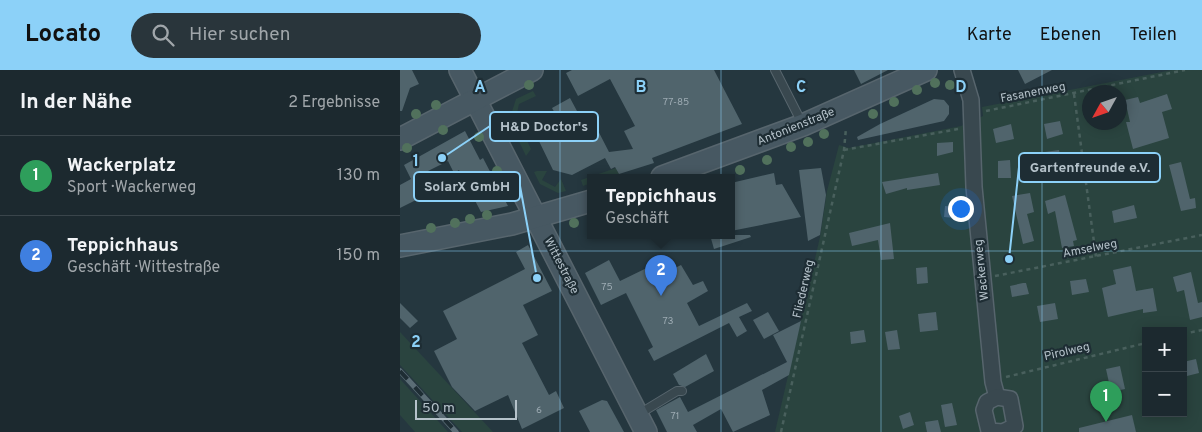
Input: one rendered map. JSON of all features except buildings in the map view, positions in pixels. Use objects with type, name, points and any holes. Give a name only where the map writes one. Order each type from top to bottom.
[{"type":"main road","name":"Wittestraße","points":[[460,70],[614,364],[641,423]]},
{"type":"main road","points":[[400,139],[532,70]]},
{"type":"main road","name":"Antonienstraße","points":[[670,174],[803,125],[926,70]]},
{"type":"main road","points":[[400,246],[512,224],[587,202]]},
{"type":"street","name":"Wackerweg","points":[[962,70],[971,100],[974,187],[993,382],[997,397]]},
{"type":"lane","points":[[775,70],[803,125]]},
{"type":"lane","points":[[641,423],[677,391],[682,391]]},
{"type":"path","name":"Fasanenweg","points":[[972,119],[980,112],[1185,70]]},
{"type":"path","points":[[1074,94],[1096,258]]},
{"type":"path","points":[[844,150],[972,119]]},
{"type":"path","name":"Fliederweg","points":[[781,432],[844,150],[846,128]]},
{"type":"path","points":[[1085,175],[1158,162]]},
{"type":"path","name":"Amselweg","points":[[983,282],[995,276],[1096,258],[1202,235]]},
{"type":"path","points":[[1187,333],[1202,330]]},
{"type":"path","name":"Pirolweg","points":[[993,382],[1018,372],[1142,343]]},
{"type":"green space","points":[[1172,70],[1202,70],[1202,432],[775,432],[820,237],[827,191],[839,145],[849,148],[961,126],[983,116],[982,107],[1082,88],[1082,130],[1127,130],[1127,85],[1095,85]]},
{"type":"green space","points":[[533,91],[536,96],[519,104],[516,118],[531,149],[526,156],[509,121],[516,99]]},
{"type":"green space","points":[[616,168],[619,174],[598,174]]},
{"type":"green space","points":[[547,171],[542,180],[555,187],[561,179],[566,191],[558,193],[540,184],[534,172]]},
{"type":"green space","points":[[587,178],[587,184],[583,186],[581,180]]},
{"type":"green space","points":[[400,332],[493,432],[462,432],[400,365]]},
{"type":"green space","points":[[400,379],[448,432],[415,432],[400,415]]},
{"type":"railway","points":[[400,371],[456,432]]},
{"type":"place","name":"H&D Doctor's","points":[[442,158]]},
{"type":"place","name":"Gartenfreunde e.V.","points":[[1009,259]]},
{"type":"place","name":"SolarX GmbH","points":[[537,278]]},
{"type":"place","name":"Teppichhaus","points":[[661,296]]},
{"type":"place","name":"Wackerplatz","points":[[1106,422]]}]
